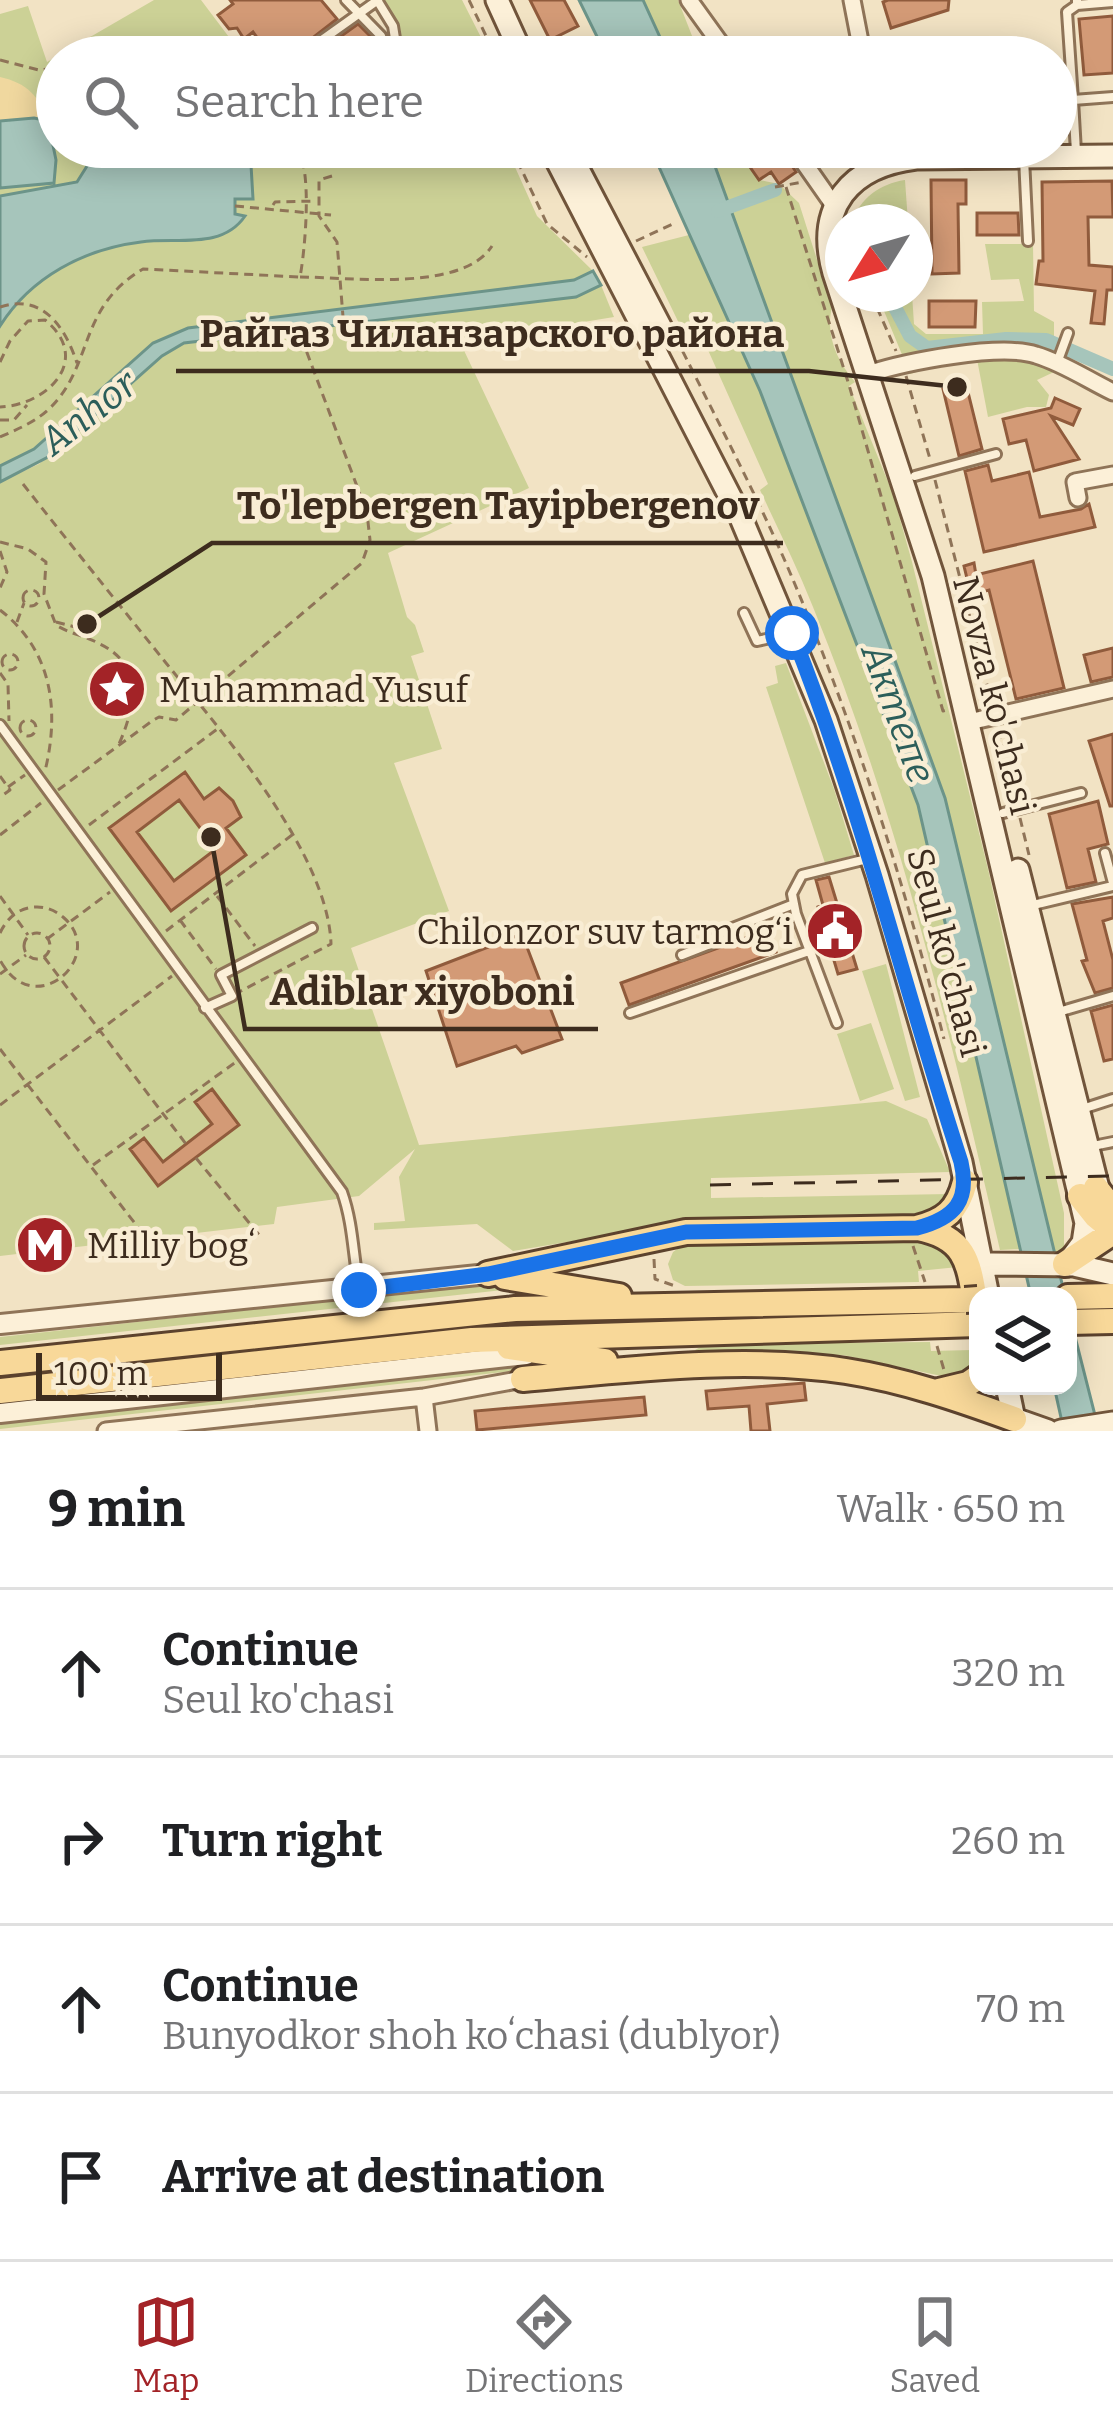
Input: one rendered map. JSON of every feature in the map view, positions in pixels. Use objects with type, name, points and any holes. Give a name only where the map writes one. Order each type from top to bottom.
[{"type":"main road","points":[[483,0],[499,36]]},
{"type":"main road","points":[[497,0],[513,36]]},
{"type":"main road","points":[[1077,156],[1113,156]]},
{"type":"main road","name":"Seul ko'chasi","points":[[562,168],[779,566],[859,769],[892,872],[994,1266],[986,1287]]},
{"type":"main road","name":"Seul ko'chasi","points":[[575,168],[792,633],[872,857],[965,1182],[994,1266]]},
{"type":"main road","points":[[838,204],[869,168]]},
{"type":"main road","name":"Novza ko'chasi","points":[[851,312],[924,474],[975,716],[1088,1192]]},
{"type":"main road","name":"Novza ko'chasi","points":[[856,312],[975,716],[1010,811],[1086,1148],[1085,1239],[1065,1264]]},
{"type":"main road","points":[[914,1233],[951,1213],[961,1200],[965,1182]]},
{"type":"main road","points":[[1065,1264],[1113,1230],[1096,1216],[1088,1192]]},
{"type":"main road","points":[[1088,1192],[1113,1210]]},
{"type":"main road","points":[[488,1274],[686,1232],[914,1233],[948,1237],[964,1254],[971,1287]]},
{"type":"main road","points":[[994,1266],[1065,1264],[1113,1274]]},
{"type":"main road","points":[[488,1274],[683,1297],[969,1311]]},
{"type":"main road","points":[[1077,1297],[1113,1296]]},
{"type":"main road","points":[[0,1363],[515,1309],[683,1297]]},
{"type":"main road","points":[[0,1391],[472,1340],[969,1311]]},
{"type":"main road","points":[[1077,1322],[1113,1321]]},
{"type":"main road","points":[[540,1353],[632,1333]]},
{"type":"main road","points":[[472,1340],[662,1367]]},
{"type":"main road","points":[[524,1379],[662,1367],[830,1369],[969,1383]]},
{"type":"main road","points":[[941,1384],[1011,1427],[1048,1431]]},
{"type":"main road","points":[[1008,1395],[1011,1427]]},
{"type":"main road","points":[[1061,1431],[1110,1421]]},
{"type":"street","points":[[688,0],[715,36]]},
{"type":"street","points":[[851,1],[858,36]]},
{"type":"street","points":[[807,168],[833,204]]},
{"type":"street","points":[[874,372],[901,363],[1032,353],[1057,360],[1113,392]]},
{"type":"street","points":[[1078,498],[1075,482],[1113,475]]},
{"type":"street","points":[[975,716],[1113,689]]},
{"type":"street","points":[[0,1324],[488,1274]]},
{"type":"street","points":[[0,1413],[540,1353]]},
{"type":"street","points":[[106,1431],[179,1427],[424,1397],[524,1379]]},
{"type":"street","points":[[424,1397],[428,1431]]},
{"type":"lane","points":[[346,0],[381,36]]},
{"type":"lane","points":[[326,36],[377,0],[395,36]]},
{"type":"lane","points":[[1069,36],[1067,12],[1077,2],[1113,2]]},
{"type":"lane","points":[[1077,100],[1113,97]]},
{"type":"lane","points":[[1024,168],[1028,241]]},
{"type":"lane","points":[[1057,360],[1068,333]]},
{"type":"lane","points":[[924,474],[996,454]]},
{"type":"lane","points":[[744,613],[758,641],[792,633]]},
{"type":"lane","points":[[0,725],[342,1192],[353,1223],[359,1290]]},
{"type":"lane","points":[[1010,811],[1081,793]]},
{"type":"lane","points":[[1028,906],[1113,884],[1105,853]]},
{"type":"lane","points":[[837,1023],[792,894],[802,874],[872,857]]},
{"type":"lane","points":[[682,955],[710,944],[717,934],[794,904]]},
{"type":"lane","points":[[206,1008],[232,996],[221,975],[312,928]]},
{"type":"lane","points":[[630,1013],[809,951]]},
{"type":"lane","points":[[1054,1013],[1113,996]]},
{"type":"lane","points":[[1077,1110],[1113,1099]]},
{"type":"lane","points":[[1086,1148],[1113,1142]]},
{"type":"path","points":[[469,0],[486,36]]},
{"type":"path","points":[[0,59],[36,69]]},
{"type":"path","points":[[300,277],[304,168]]},
{"type":"path","points":[[522,168],[547,224],[616,260],[673,224]]},
{"type":"path","points":[[332,176],[319,180],[319,216],[338,238],[344,328]]},
{"type":"path","points":[[776,187],[814,178]]},
{"type":"path","points":[[786,187],[943,711],[975,716]]},
{"type":"path","points":[[272,208],[275,202],[318,201]]},
{"type":"path","points":[[235,206],[332,215]]},
{"type":"path","points":[[0,437],[52,406],[78,365],[101,307],[142,269],[385,280],[457,270],[485,257],[492,246]]},
{"type":"path","points":[[0,307],[20,304],[46,311],[60,323],[78,365]]},
{"type":"path","points":[[879,312],[901,363],[975,716],[1033,870]]},
{"type":"path","points":[[0,362],[28,321],[45,320],[59,335],[64,359],[60,376],[49,392],[28,403],[14,419],[0,421]]},
{"type":"path","points":[[0,835],[159,717],[176,720],[199,703],[362,563],[370,540],[367,513],[300,334]]},
{"type":"path","points":[[0,406],[28,403]]},
{"type":"path","points":[[22,484],[220,728],[293,834],[330,922],[331,944],[232,996]]},
{"type":"path","points":[[0,542],[28,549],[46,562],[41,595],[34,605],[24,603]]},
{"type":"path","points":[[0,550],[7,560],[7,572],[0,587]]},
{"type":"path","points":[[16,624],[23,595],[29,590],[41,595],[54,622],[116,653],[134,688],[129,722],[118,746]]},
{"type":"path","points":[[0,610],[33,645],[51,689],[54,718],[41,784]]},
{"type":"path","points":[[54,622],[79,628]]},
{"type":"path","points":[[0,673],[10,696],[7,735]]},
{"type":"path","points":[[125,686],[134,688]]},
{"type":"path","points":[[78,833],[220,728]]},
{"type":"path","points":[[0,797],[31,770]]},
{"type":"path","points":[[0,776],[8,787]]},
{"type":"path","points":[[154,939],[293,834]]},
{"type":"path","points":[[47,939],[116,887]]},
{"type":"path","points":[[216,895],[261,954]]},
{"type":"path","points":[[0,896],[29,937]]},
{"type":"path","points":[[0,933],[24,909],[49,908],[69,923],[77,946],[62,979],[38,987],[3,972],[0,960]]},
{"type":"path","points":[[180,920],[221,975]]},
{"type":"path","points":[[37,934],[47,939],[50,946],[44,957],[27,954],[29,937],[37,934]]},
{"type":"path","points":[[3,972],[27,954]]},
{"type":"path","points":[[44,957],[186,1144]]},
{"type":"path","points":[[0,1105],[178,971]]},
{"type":"path","points":[[0,1049],[154,1248]]},
{"type":"path","points":[[90,1168],[242,1057]]},
{"type":"path","points":[[196,1158],[260,1236]]},
{"type":"path","points":[[914,1233],[925,1284]]},
{"type":"path","points":[[652,1239],[655,1279],[683,1297]]},
{"type":"path","points":[[937,1346],[941,1384]]},
{"type":"green space","points":[[154,0],[201,0],[228,36],[92,36]]},
{"type":"green space","points":[[381,0],[462,0],[480,36],[398,36]]},
{"type":"green space","points":[[643,0],[678,0],[692,36],[659,36]]},
{"type":"green space","points":[[28,6],[38,36],[36,168],[515,168],[537,216],[593,271],[574,280],[187,328],[34,449],[0,466],[0,14]]},
{"type":"green space","points":[[716,168],[751,168],[759,180],[779,184],[799,203],[825,285],[825,312],[832,312],[834,347],[855,382],[849,386],[893,494],[988,869],[1064,1213],[1064,1253],[1054,1253],[945,798]]},
{"type":"green space","points":[[905,180],[907,204],[862,204],[872,194]]},
{"type":"green space","points":[[689,235],[760,391],[918,805],[1020,1249],[1000,1250],[896,844],[843,685],[760,490],[768,484],[708,350],[690,346],[642,247]]},
{"type":"green space","points":[[985,244],[1033,244],[1034,311],[1054,322],[1054,372],[1037,380],[1049,395],[1046,407],[988,417],[976,354],[910,374],[884,312],[913,312],[914,324],[926,334],[983,334],[982,302],[1024,301],[1019,279],[991,280]]},
{"type":"green space","points":[[601,285],[614,317],[460,342],[529,488],[388,553],[407,617],[415,625],[424,652],[411,656],[442,749],[394,763],[449,911],[351,948],[419,1145],[886,1101],[927,1119],[950,1172],[711,1178],[711,1198],[950,1194],[936,1213],[706,1219],[513,1251],[477,1224],[374,1230],[374,1223],[405,1221],[399,1177],[415,1149],[359,1196],[277,1207],[274,1224],[0,1256],[0,482],[39,464],[162,356],[184,343],[576,297]]},
{"type":"green space","points":[[786,663],[854,855],[825,863],[766,687],[778,683],[775,666]]},
{"type":"green space","points":[[886,964],[920,1097],[905,1101],[862,971]]},
{"type":"green space","points":[[871,1023],[894,1089],[860,1101],[837,1034]]},
{"type":"green space","points":[[921,1239],[941,1247],[958,1267],[918,1271],[919,1282],[685,1286],[673,1280],[668,1264],[683,1245]]},
{"type":"green space","points":[[502,1282],[503,1290],[0,1345],[0,1337]]},
{"type":"green space","points":[[930,1342],[931,1351],[969,1350],[969,1366],[966,1372],[946,1377],[843,1355],[698,1354],[695,1350],[706,1344]]},
{"type":"green space","points":[[522,1366],[522,1370],[0,1429],[0,1422]]},
{"type":"sand","points":[[0,77],[31,92],[36,99],[36,121],[0,121]]},
{"type":"water","points":[[579,0],[643,0],[659,36],[597,36]]},
{"type":"water","points":[[36,118],[36,168],[55,168],[54,183],[0,188],[0,121]]},
{"type":"water","points":[[86,168],[251,168],[253,199],[235,199],[235,214],[245,216],[224,234],[120,246],[61,268],[27,293],[0,326],[0,196],[77,182]]},
{"type":"water","name":"Актепе","points":[[659,168],[716,168],[945,798],[1063,1287],[1029,1287],[918,805],[760,391]]},
{"type":"water","name":"Anhor","points":[[593,271],[601,285],[576,297],[184,343],[162,356],[48,457],[0,482],[0,466],[34,449],[153,343],[188,328],[574,280]]},
{"type":"water","points":[[1077,1344],[1099,1431],[1064,1431],[1056,1395],[1077,1395]]},
{"type":"building","points":[[230,0],[321,0],[337,19],[315,36],[256,36],[253,32],[242,36],[218,15],[233,4]]},
{"type":"building","points":[[530,0],[564,0],[578,26],[548,36]]},
{"type":"building","points":[[949,0],[948,10],[891,28],[883,2]]},
{"type":"building","points":[[1113,16],[1113,73],[1084,75],[1079,19]]},
{"type":"building","points":[[358,24],[370,36],[341,36]]},
{"type":"building","points":[[751,168],[793,168],[796,172],[779,184],[771,172],[759,180]]},
{"type":"building","points":[[931,180],[966,180],[966,204],[958,204],[959,273],[933,274]]},
{"type":"building","points":[[1112,181],[1113,217],[1088,217],[1089,265],[1113,267],[1104,324],[1091,323],[1095,291],[1036,284],[1039,261],[1043,261],[1042,182]]},
{"type":"building","points":[[977,213],[1018,213],[1019,235],[977,235]]},
{"type":"building","points":[[933,301],[976,301],[975,327],[929,327]]},
{"type":"building","points":[[966,384],[982,449],[959,456],[943,389]]},
{"type":"building","points":[[1055,398],[1080,409],[1073,425],[1051,416],[1079,459],[1034,471],[1026,440],[1009,444],[1003,419],[1051,408]]},
{"type":"building","points":[[988,465],[992,481],[1029,472],[1040,517],[1089,504],[1095,527],[984,552],[965,471]]},
{"type":"building","points":[[1033,561],[1064,688],[1016,699],[989,590],[971,595],[964,566],[974,563],[976,575]]},
{"type":"building","points":[[1113,648],[1113,677],[1091,682],[1084,655]]},
{"type":"building","points":[[1113,734],[1113,806],[1110,806],[1089,741]]},
{"type":"building","points":[[185,772],[204,799],[219,788],[233,801],[241,817],[226,828],[246,855],[171,911],[109,828]],"holes":[[[179,800],[216,849],[174,881],[137,832]]]},
{"type":"building","points":[[1098,801],[1108,844],[1088,849],[1096,882],[1067,888],[1049,814]]},
{"type":"building","points":[[829,877],[857,969],[838,974],[818,907],[823,905],[816,880]]},
{"type":"building","points":[[1113,897],[1113,918],[1103,921],[1113,960],[1113,988],[1095,993],[1082,961],[1087,960],[1072,904]]},
{"type":"building","points":[[768,930],[776,952],[629,1005],[621,983]]},
{"type":"building","points":[[522,934],[562,1039],[522,1053],[516,1046],[457,1066],[426,971]]},
{"type":"building","points":[[1113,1005],[1113,1059],[1104,1061],[1091,1011]]},
{"type":"building","points":[[212,1089],[239,1125],[158,1186],[130,1149],[144,1138],[163,1162],[212,1124],[195,1102]]},
{"type":"building","points":[[804,1383],[806,1400],[767,1404],[770,1431],[751,1431],[749,1406],[708,1409],[706,1391]]},
{"type":"building","points":[[644,1397],[646,1415],[477,1430],[475,1411]]},
{"type":"waterway","name":"Anhor","points":[[718,211],[775,190]]},
{"type":"waterway","name":"Anhor","points":[[897,312],[910,336],[927,348],[1006,339],[1046,340],[1113,369]]},
{"type":"railway","points":[[710,1185],[1113,1176]]},
{"type":"place","name":"Райгаз Чиланзарского района","points":[[957,387]]},
{"type":"place","name":"To'lepbergen Tayipbergenov","points":[[87,624]]},
{"type":"place","name":"Muhammad Yusuf","points":[[117,689]]},
{"type":"place","name":"Adiblar xiyoboni","points":[[211,837]]},
{"type":"place","name":"Chilonzor suv tarmog‘i","points":[[835,931]]},
{"type":"place","name":"Milliy bogʻ","points":[[45,1245]]},
{"type":"route","points":[[359,1290],[488,1274],[686,1232],[917,1228],[944,1218],[958,1204],[965,1182],[961,1162],[878,875],[792,633]]}]
